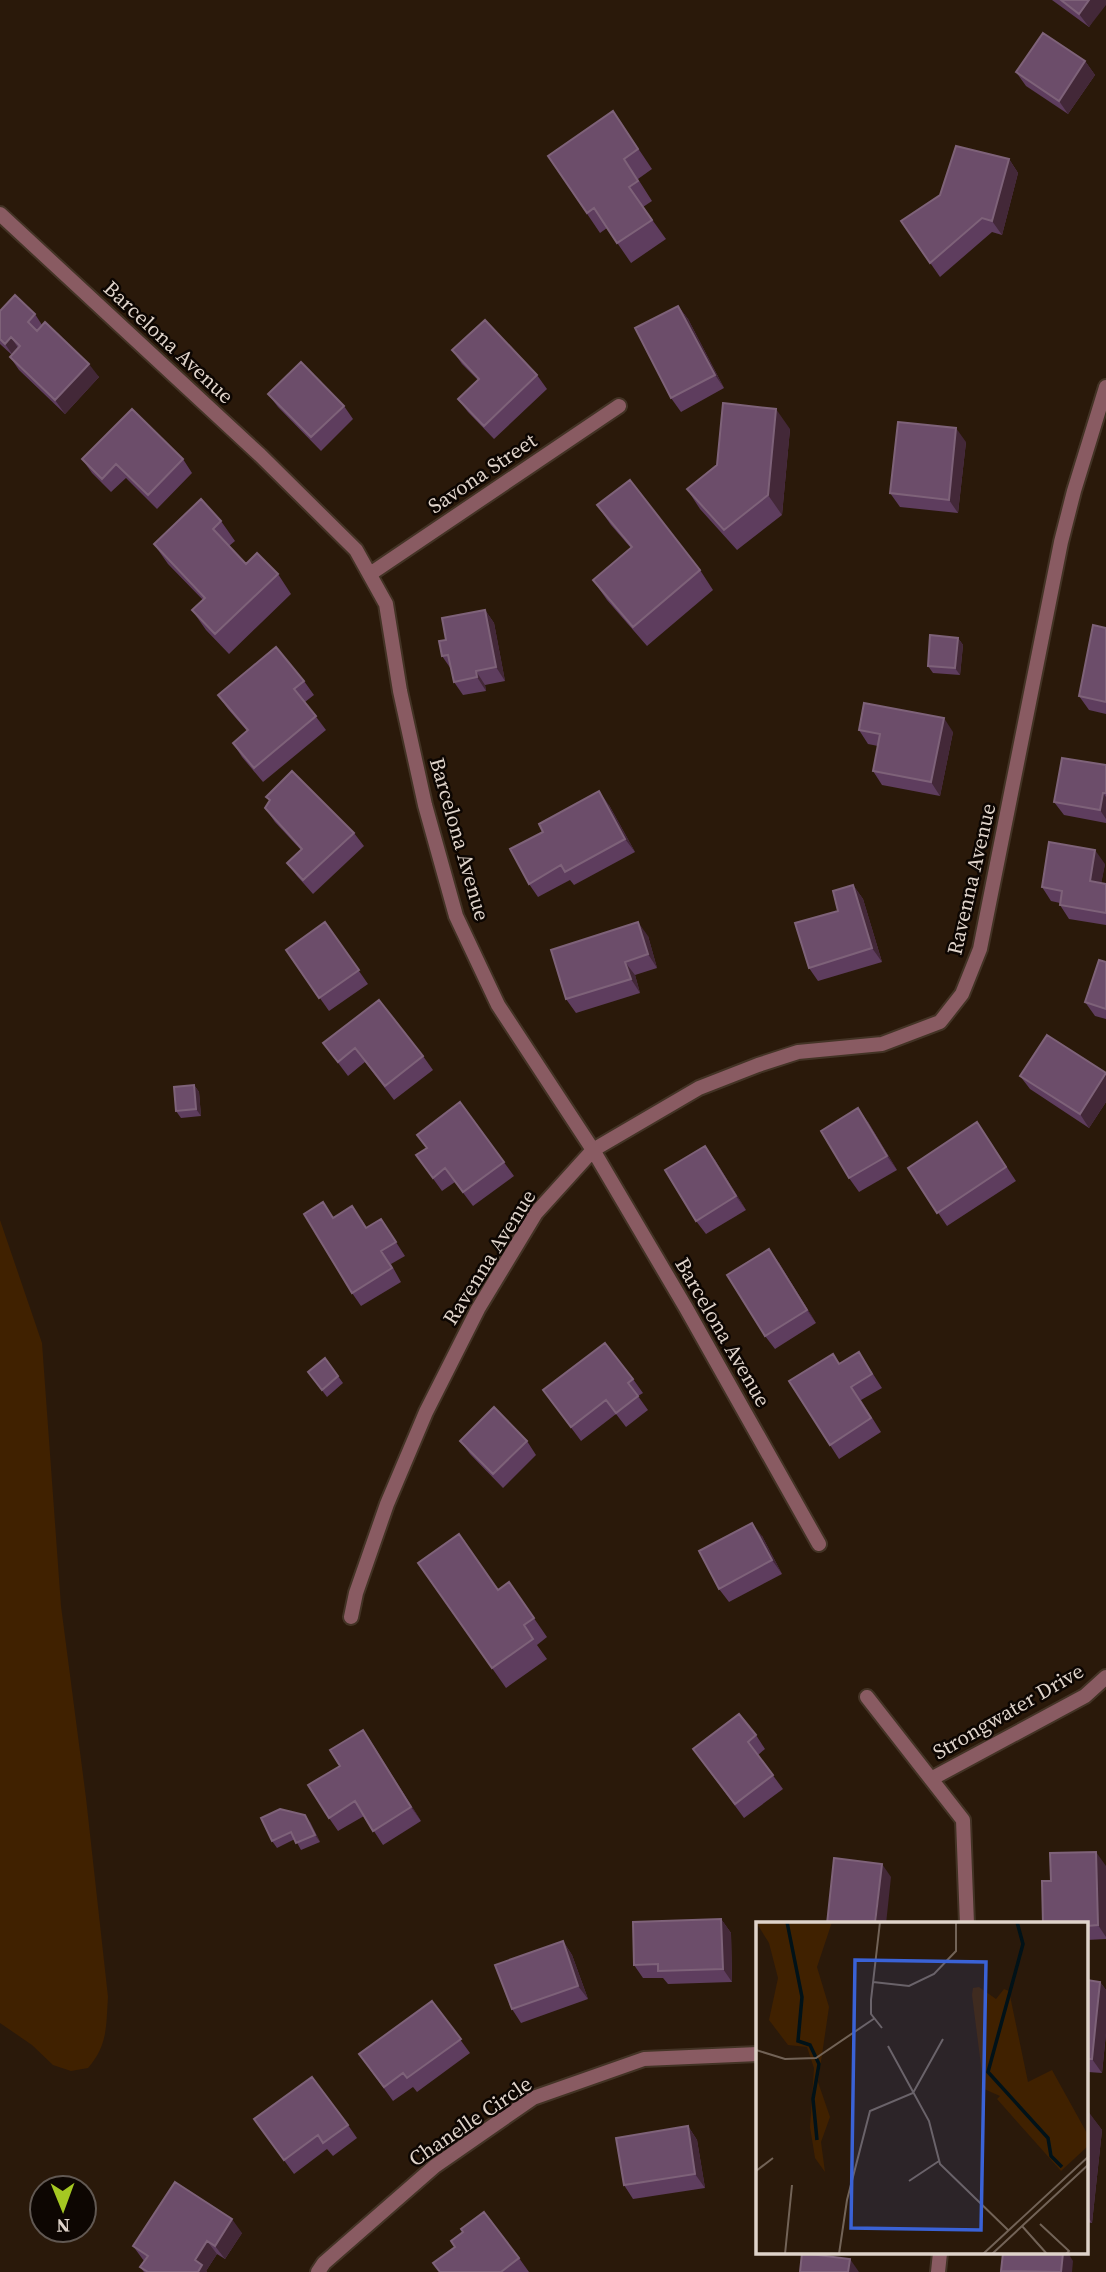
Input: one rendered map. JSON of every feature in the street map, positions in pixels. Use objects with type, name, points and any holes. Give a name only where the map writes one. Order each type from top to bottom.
[{"type":"street","name":"Barcelona Avenue","points":[[0,214],[260,455],[356,550],[386,604],[400,691],[425,804],[456,916],[498,1005],[593,1150],[819,1544]]},
{"type":"street","name":"Ravenna Avenue","points":[[351,1617],[356,1592],[387,1503],[426,1412],[478,1309],[536,1213],[593,1150],[699,1088],[758,1065],[798,1052],[883,1044],[908,1036],[940,1022],[962,994],[980,948],[1061,542],[1106,387]]},
{"type":"street","name":"Savona Street","points":[[370,574],[619,407]]},
{"type":"street","name":"Strongwater Drive","points":[[931,1780],[1085,1696],[1106,1677]]},
{"type":"street","points":[[867,1697],[963,1820],[967,1922]]},
{"type":"street","name":"Chanelle Circle","points":[[318,2272],[324,2263],[435,2166],[533,2098],[644,2059],[756,2054]]},
{"type":"street","points":[[938,2272],[940,2254]]},
{"type":"shaded area","points":[[0,1220],[42,1343],[61,1606],[108,1997],[105,2035],[95,2060],[88,2068],[71,2071],[53,2065],[32,2045],[0,2023]]},
{"type":"building","points":[[1061,0],[1089,0],[1079,14]]},
{"type":"building","points":[[1043,33],[1085,61],[1059,101],[1016,72]]},
{"type":"building","points":[[613,111],[638,149],[624,159],[638,181],[629,187],[652,220],[617,243],[594,208],[587,213],[548,156]]},
{"type":"building","points":[[956,146],[1009,159],[992,221],[982,218],[930,263],[901,221],[940,195]]},
{"type":"building","points":[[15,295],[35,314],[28,322],[37,331],[45,322],[89,364],[55,400],[10,357],[20,346],[11,337],[5,344],[0,339],[0,311]]},
{"type":"building","points":[[678,306],[715,375],[671,398],[635,328]]},
{"type":"building","points":[[485,320],[537,375],[484,426],[458,399],[479,379],[452,350]]},
{"type":"building","points":[[301,362],[344,406],[311,437],[268,394]]},
{"type":"building","points":[[723,403],[776,409],[768,495],[724,530],[687,489],[717,465]]},
{"type":"building","points":[[132,409],[183,459],[148,495],[116,464],[102,479],[82,459]]},
{"type":"building","points":[[898,422],[956,428],[949,500],[890,493]]},
{"type":"building","points":[[630,480],[700,570],[633,627],[593,580],[632,547],[597,505]]},
{"type":"building","points":[[201,499],[221,521],[213,529],[246,564],[257,553],[278,574],[215,634],[192,610],[205,598],[154,544]]},
{"type":"building","points":[[485,610],[496,667],[476,671],[477,677],[454,682],[448,655],[442,656],[439,641],[446,640],[442,618]]},
{"type":"building","points":[[1093,625],[1106,628],[1106,702],[1079,696]]},
{"type":"building","points":[[930,635],[958,638],[955,668],[928,666]]},
{"type":"building","points":[[276,647],[304,681],[294,689],[316,716],[254,768],[233,743],[248,730],[218,695]]},
{"type":"building","points":[[864,703],[944,718],[931,782],[873,771],[880,734],[859,730]]},
{"type":"building","points":[[1062,758],[1106,765],[1106,793],[1103,793],[1100,810],[1054,802]]},
{"type":"building","points":[[292,771],[354,833],[303,880],[287,863],[302,849],[265,808],[270,800],[266,797]]},
{"type":"building","points":[[599,791],[625,839],[565,872],[561,865],[529,884],[510,849],[543,832],[539,824]]},
{"type":"building","points":[[1049,842],[1095,850],[1090,881],[1106,884],[1106,913],[1060,905],[1062,891],[1042,887]]},
{"type":"building","points":[[853,885],[872,948],[809,968],[795,923],[838,911],[833,891]]},
{"type":"building","points":[[325,922],[359,970],[319,998],[286,950]]},
{"type":"building","points":[[638,922],[648,954],[625,962],[631,979],[566,999],[551,950]]},
{"type":"building","points":[[1099,960],[1106,962],[1106,1009],[1085,1002]]},
{"type":"building","points":[[379,1000],[423,1056],[385,1086],[355,1048],[338,1062],[323,1043]]},
{"type":"building","points":[[1047,1035],[1106,1073],[1080,1114],[1020,1076]]},
{"type":"building","points":[[194,1085],[196,1109],[176,1111],[174,1087]]},
{"type":"building","points":[[460,1102],[504,1162],[463,1192],[445,1168],[433,1178],[416,1155],[427,1148],[417,1135]]},
{"type":"building","points":[[858,1108],[887,1156],[849,1178],[821,1131]]},
{"type":"building","points":[[977,1122],[1006,1167],[937,1213],[908,1168]]},
{"type":"building","points":[[705,1146],[736,1196],[696,1221],[665,1170]]},
{"type":"building","points":[[323,1202],[333,1218],[352,1206],[366,1228],[381,1219],[396,1242],[381,1251],[392,1268],[352,1293],[304,1214]]},
{"type":"building","points":[[769,1249],[807,1310],[765,1336],[727,1275]]},
{"type":"building","points":[[605,1343],[633,1379],[628,1383],[638,1396],[616,1413],[606,1400],[571,1427],[543,1390]]},
{"type":"building","points":[[859,1352],[872,1374],[851,1387],[871,1418],[830,1445],[789,1381],[833,1354],[839,1364]]},
{"type":"building","points":[[325,1358],[338,1376],[322,1390],[308,1372]]},
{"type":"building","points":[[494,1407],[527,1441],[493,1474],[460,1441]]},
{"type":"building","points":[[752,1523],[772,1560],[719,1589],[699,1551]]},
{"type":"building","points":[[459,1534],[498,1590],[509,1582],[534,1618],[524,1625],[533,1639],[492,1668],[418,1563]]},
{"type":"building","points":[[739,1714],[756,1735],[748,1742],[773,1775],[735,1804],[693,1749]]},
{"type":"building","points":[[363,1730],[411,1807],[373,1831],[355,1801],[329,1818],[308,1785],[340,1766],[330,1750]]},
{"type":"building","points":[[280,1809],[305,1815],[315,1835],[296,1843],[291,1832],[272,1841],[261,1818]]},
{"type":"building","points":[[1096,1852],[1098,1925],[1088,1926],[1088,1922],[1043,1922],[1042,1881],[1051,1881],[1050,1853]]},
{"type":"building","points":[[834,1858],[882,1864],[875,1922],[827,1922]]},
{"type":"building","points":[[721,1919],[723,1969],[658,1971],[658,1964],[634,1965],[633,1922]]},
{"type":"building","points":[[563,1941],[578,1986],[512,2009],[495,1965]]},
{"type":"building","points":[[1088,1980],[1100,1982],[1092,2059],[1088,2059]]},
{"type":"building","points":[[432,2001],[461,2039],[407,2078],[403,2073],[384,2087],[359,2054]]},
{"type":"building","points":[[312,2077],[348,2125],[323,2143],[318,2135],[284,2160],[254,2119]]},
{"type":"building","points":[[688,2126],[695,2174],[624,2185],[616,2138]]},
{"type":"building","points":[[175,2182],[232,2219],[215,2246],[207,2241],[195,2260],[202,2265],[198,2272],[148,2272],[140,2267],[148,2256],[133,2246]]},
{"type":"building","points":[[484,2212],[519,2258],[501,2272],[440,2272],[433,2263],[455,2247],[451,2241],[463,2232],[461,2229]]},
{"type":"building","points":[[802,2254],[850,2259],[848,2272],[800,2272]]},
{"type":"building","points":[[1003,2254],[1063,2254],[1061,2272],[1001,2271]]}]
